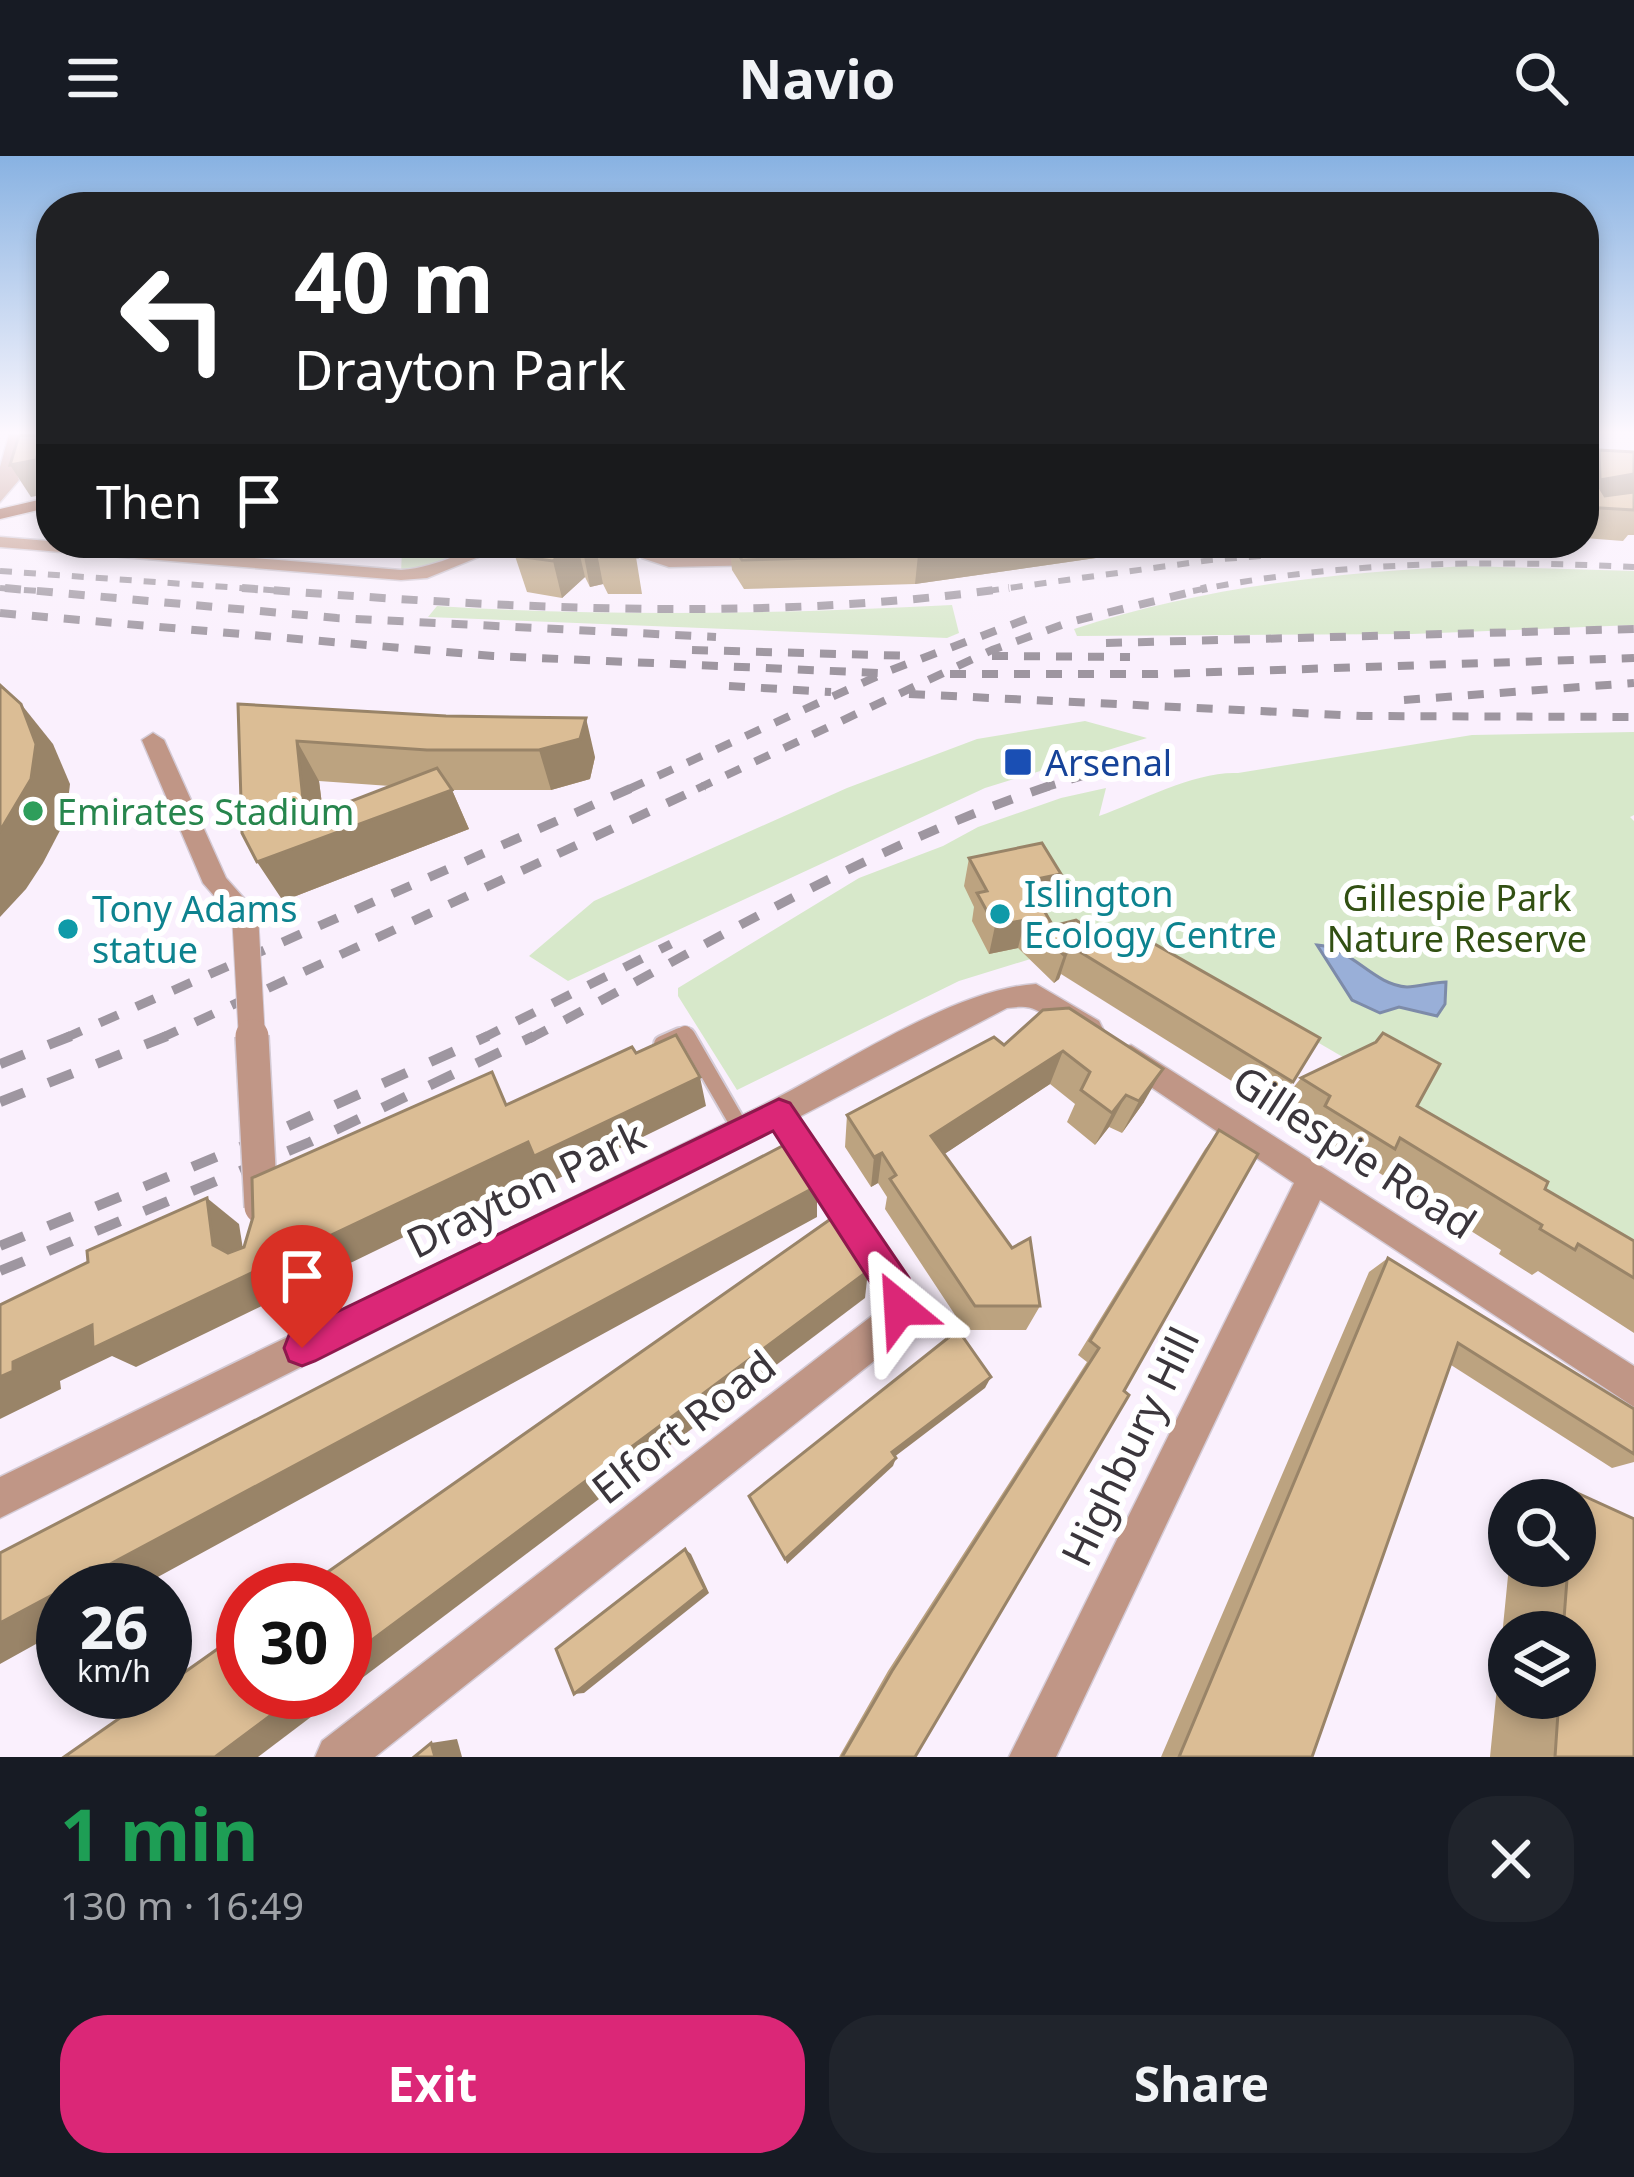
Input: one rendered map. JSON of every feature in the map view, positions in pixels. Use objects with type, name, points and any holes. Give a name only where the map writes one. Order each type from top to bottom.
[{"type":"street","points":[[0,542],[36,545]]},
{"type":"street","points":[[200,558],[401,574],[467,558]]},
{"type":"street","points":[[779,558],[796,559]]},
{"type":"street","points":[[152,740],[216,883],[245,914],[261,1223]]},
{"type":"street","name":"Drayton Park","points":[[0,1498],[742,1131],[944,1025],[993,1001],[1026,993]]},
{"type":"street","name":"Gillespie Road","points":[[1026,993],[1048,1001],[1634,1388]]},
{"type":"street","name":"Elfort Road","points":[[338,1757],[890,1325],[900,1308],[896,1291],[779,1112]]},
{"type":"street","name":"Highbury Hill","points":[[1032,1757],[1314,1177]]},
{"type":"lane","points":[[644,1052],[685,1033],[742,1131]]},
{"type":"green space","points":[[402,558],[467,558],[444,567],[401,575]]},
{"type":"green space","points":[[1466,566],[1634,571],[1634,625],[1412,634],[1077,636],[1074,629],[1170,602],[1268,584]]},
{"type":"green space","points":[[952,605],[959,633],[947,638],[428,617],[437,606],[694,613]]},
{"type":"green space","points":[[1085,721],[1147,738],[985,788],[568,981],[529,956],[594,901],[847,788],[977,739]]},
{"type":"green space","name":"Gillespie Park Nature Reserve","points":[[1634,732],[1634,815],[1630,817],[1634,821],[1634,1248],[1397,1124],[1408,1095],[1132,934],[1066,948],[959,981],[737,1090],[678,996],[678,988],[859,878],[1061,798],[1106,788],[1099,816],[1186,782],[1221,774],[1472,735]]},
{"type":"water","points":[[1317,945],[1341,953],[1395,985],[1446,982],[1445,1004],[1437,1016],[1399,1007],[1380,1013],[1352,1000]]},
{"type":"building","points":[[0,685],[21,704],[36,744],[31,779],[0,831]]},
{"type":"building","points":[[238,704],[446,716],[586,718],[580,739],[539,750],[427,750],[297,741],[305,819],[437,768],[452,790],[257,862],[242,833]]},
{"type":"building","points":[[1042,843],[1061,874],[1027,881],[1053,926],[1076,920],[1107,940],[1121,925],[1320,1038],[1293,1082],[1062,941],[1068,952],[1064,955],[1025,920],[995,926],[977,893],[987,891],[969,858]]},
{"type":"building","points":[[1069,1008],[1163,1069],[1139,1101],[1126,1095],[1112,1113],[1081,1090],[1090,1072],[1063,1051],[931,1136],[1012,1248],[1030,1238],[1040,1306],[975,1306],[890,1179],[896,1175],[882,1153],[874,1157],[847,1115],[994,1037],[1004,1045],[1043,1010]]},
{"type":"building","points":[[1383,1033],[1440,1064],[1417,1106],[1548,1182],[1545,1189],[1634,1241],[1634,1278],[1578,1244],[1575,1250],[1400,1138],[1395,1149],[1325,1106],[1330,1096],[1301,1078],[1376,1042]]},
{"type":"building","points":[[676,1035],[700,1077],[534,1156],[528,1142],[93,1348],[92,1325],[13,1362],[13,1371],[0,1377],[0,1305],[88,1262],[87,1251],[207,1198],[213,1245],[228,1253],[244,1247],[253,1217],[252,1178],[492,1072],[506,1105],[632,1047],[636,1053]]},
{"type":"building","points":[[1219,1130],[1258,1154],[1124,1391],[1129,1395],[915,1757],[842,1757],[1099,1348],[1090,1341]]},
{"type":"building","points":[[790,1142],[817,1186],[112,1563],[36,1563],[36,1604],[0,1623],[0,1553]]},
{"type":"building","points":[[835,1216],[868,1271],[372,1640],[372,1563],[340,1563]]},
{"type":"building","points":[[1388,1258],[1634,1409],[1634,1454],[1458,1343],[1312,1757],[1179,1757]]},
{"type":"building","points":[[958,1330],[991,1377],[892,1452],[896,1458],[785,1559],[749,1496]]},
{"type":"building","points":[[1596,1502],[1634,1519],[1634,1757],[1555,1757],[1558,1719],[1596,1719],[1596,1611],[1565,1611],[1566,1587],[1596,1587]]},
{"type":"building","points":[[685,1549],[705,1589],[574,1694],[556,1649]]},
{"type":"building","points":[[216,1650],[216,1719],[266,1719],[215,1757],[64,1757],[118,1719],[192,1719],[192,1667]]},
{"type":"building","points":[[431,1743],[435,1757],[414,1757]]},
{"type":"railway","points":[[1007,588],[1235,558]]},
{"type":"railway","points":[[1200,590],[1302,574],[1412,565],[1634,567]]},
{"type":"railway","points":[[0,571],[283,591]]},
{"type":"railway","points":[[0,588],[38,591]]},
{"type":"railway","points":[[5,588],[337,618],[716,637]]},
{"type":"railway","points":[[242,588],[626,609],[818,606],[1007,588]]},
{"type":"railway","points":[[987,591],[1007,588]]},
{"type":"railway","points":[[1200,590],[1207,588]]},
{"type":"railway","points":[[697,789],[992,650],[1070,622],[1200,590]]},
{"type":"railway","points":[[1193,591],[1200,590]]},
{"type":"railway","points":[[0,613],[493,656],[878,673]]},
{"type":"railway","points":[[629,789],[891,670],[1040,614]]},
{"type":"railway","points":[[1106,643],[1634,629]]},
{"type":"railway","points":[[692,650],[914,656]]},
{"type":"railway","points":[[992,656],[1130,657]]},
{"type":"railway","points":[[950,674],[1157,674],[1634,658]]},
{"type":"railway","points":[[1404,700],[1634,683]]},
{"type":"railway","points":[[729,686],[831,692]]},
{"type":"railway","points":[[909,694],[1362,716],[1634,717]]},
{"type":"railway","points":[[1045,788],[1159,753]]},
{"type":"railway","points":[[63,1039],[636,786]]},
{"type":"railway","points":[[159,1039],[704,786]]},
{"type":"railway","points":[[1045,788],[1049,786]]},
{"type":"railway","points":[[529,1039],[849,870],[1045,788]]},
{"type":"railway","points":[[1040,789],[1045,788]]},
{"type":"railway","points":[[481,1039],[671,944]]},
{"type":"railway","points":[[0,1064],[71,1036]]},
{"type":"railway","points":[[0,1102],[167,1036]]},
{"type":"railway","points":[[0,1246],[255,1141],[488,1036]]},
{"type":"railway","points":[[0,1271],[310,1142],[534,1036]]},
{"type":"place","name":"Arsenal","points":[[1018,762]]},
{"type":"place","name":"Emirates Stadium","points":[[33,811]]},
{"type":"place","name":"Islington Ecology Centre","points":[[1000,914]]},
{"type":"place","name":"Tony Adams statue","points":[[68,929]]},
{"type":"route","points":[[302,1348],[779,1112],[896,1291],[900,1308]]}]
